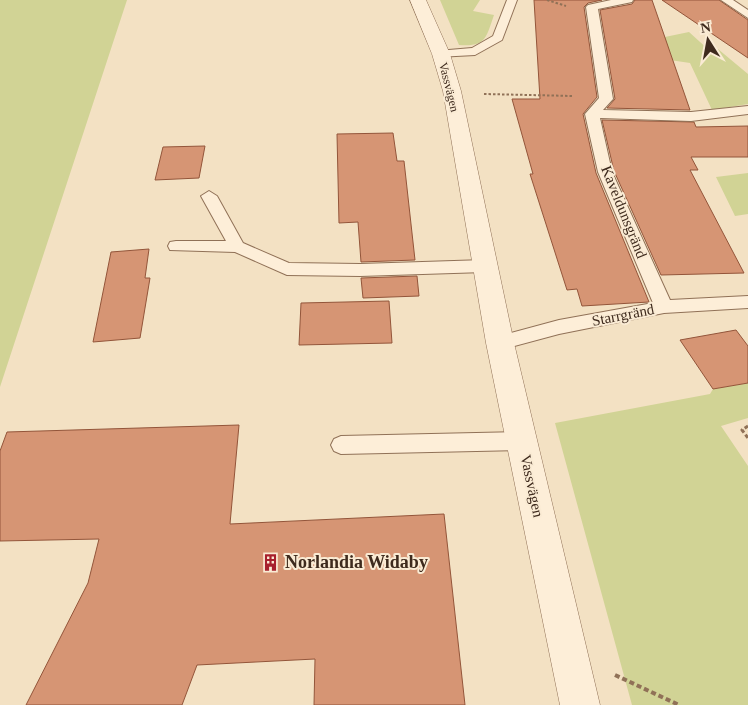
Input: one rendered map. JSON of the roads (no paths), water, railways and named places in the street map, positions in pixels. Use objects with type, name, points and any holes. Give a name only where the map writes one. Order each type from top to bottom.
[{"type":"street","name":"Vassvägen","points":[[418,0],[441,54],[452,92],[500,343],[580,705]]},
{"type":"lane","name":"Vassvägen","points":[[441,54],[475,51],[498,38],[512,0]]},
{"type":"lane","points":[[592,114],[606,99],[592,7],[628,0]]},
{"type":"lane","points":[[726,0],[748,15]]},
{"type":"lane","points":[[592,114],[691,115],[722,114],[748,110]]},
{"type":"lane","name":"Kaveldunsgränd","points":[[592,114],[605,172],[664,307]]},
{"type":"lane","points":[[210,196],[237,247]]},
{"type":"lane","points":[[176,246],[237,247],[287,269],[360,270],[485,266]]},
{"type":"lane","name":"Starrgränd","points":[[500,343],[559,327],[664,307],[737,301],[748,302]]},
{"type":"lane","points":[[341,446],[522,441]]},
{"type":"place","name":"Norlandia Widaby","points":[[271,562]]}]
